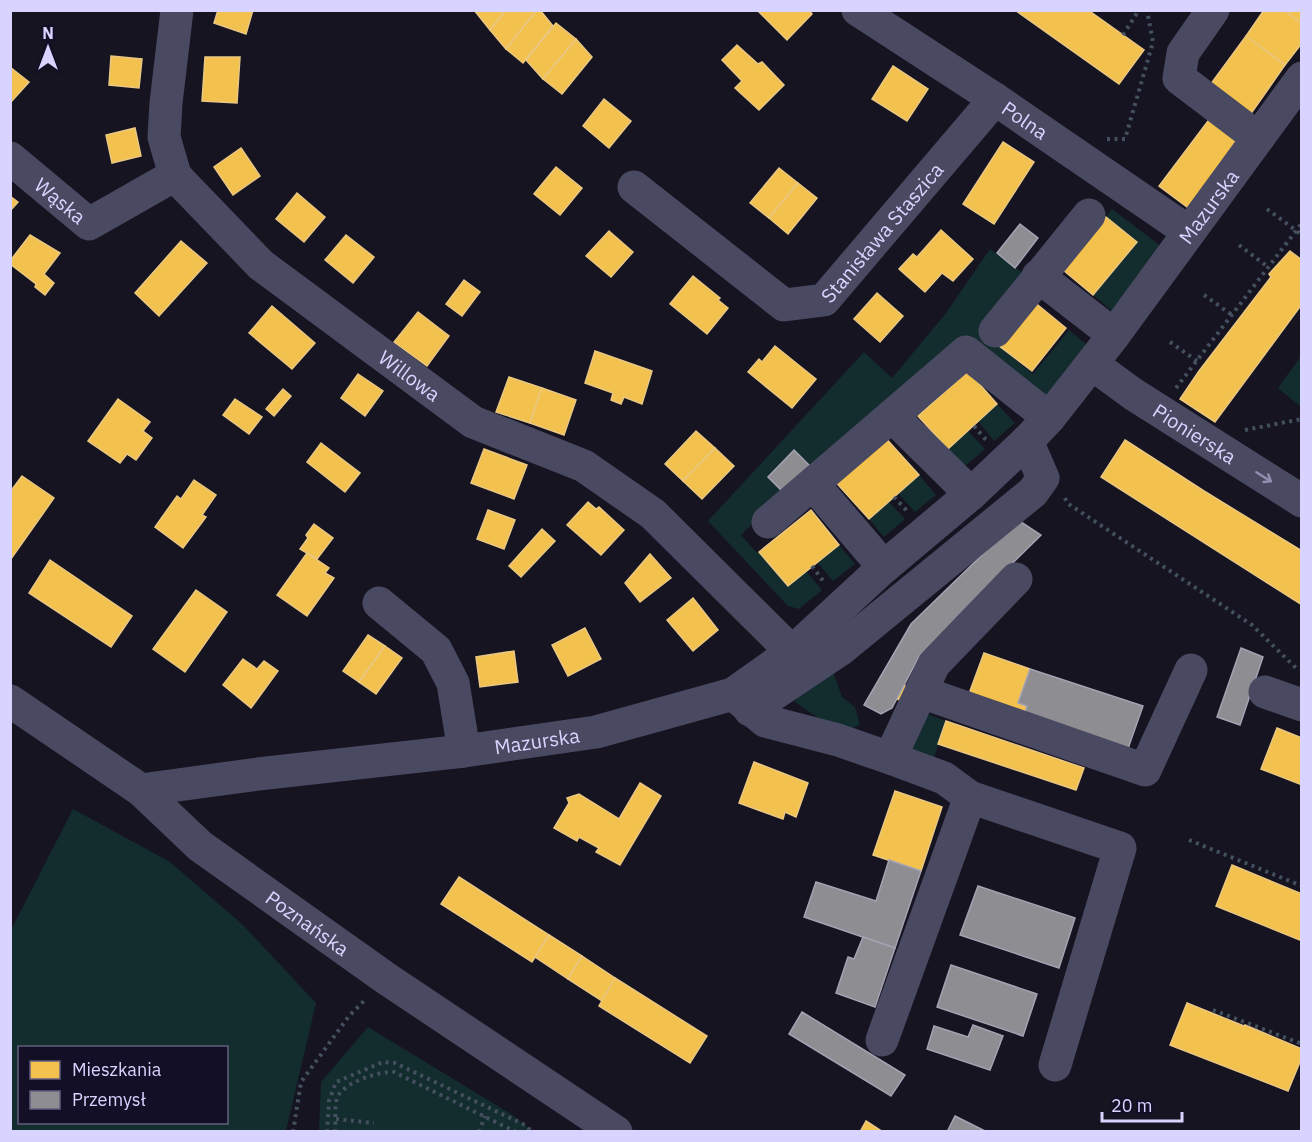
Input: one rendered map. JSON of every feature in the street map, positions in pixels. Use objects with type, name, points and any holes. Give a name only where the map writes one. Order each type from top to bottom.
[{"type":"street","name":"Willowa","points":[[177,10],[164,137],[175,175],[261,265],[473,422],[584,466],[653,514],[792,652]]},
{"type":"street","name":"Polna","points":[[858,10],[995,99],[1189,232]]},
{"type":"street","points":[[1214,10],[1183,53],[1179,78],[1258,138]]},
{"type":"street","name":"Mazurska","points":[[141,790],[258,774],[464,751],[596,732],[741,702],[884,567],[971,494],[1038,430],[1114,335],[1302,78]]},
{"type":"street","name":"Stanisława Staszica","points":[[634,187],[784,305],[824,300],[995,99]]},
{"type":"street","name":"Wąska","points":[[10,158],[89,224],[175,175]]},
{"type":"street","points":[[995,331],[1089,215]]},
{"type":"street","points":[[1038,276],[1114,335]]},
{"type":"street","points":[[768,522],[966,352],[1038,430],[1042,478],[1034,492],[841,649],[741,702],[765,721],[890,758],[944,778],[970,797],[1120,848],[1055,1065]]},
{"type":"street","name":"Pionierska","points":[[1092,364],[1133,394],[1302,501]]},
{"type":"street","points":[[892,416],[971,494]]},
{"type":"street","points":[[813,484],[884,567]]},
{"type":"street","points":[[890,758],[934,664],[1016,579]]},
{"type":"street","points":[[379,603],[436,650],[453,683],[464,751]]},
{"type":"street","points":[[921,692],[1145,770],[1191,670]]},
{"type":"street","points":[[1265,692],[1302,704]]},
{"type":"street","name":"Poznańska","points":[[10,701],[141,790],[200,846],[387,979],[616,1131]]},
{"type":"street","points":[[882,1040],[970,797]]},
{"type":"path","points":[[1123,35],[1139,10]]},
{"type":"path","points":[[1116,139],[1125,138],[1153,42],[1148,10]]},
{"type":"path","points":[[1267,209],[1302,235]]},
{"type":"path","points":[[1173,392],[1302,223]]},
{"type":"path","points":[[1239,246],[1268,267]]},
{"type":"path","points":[[1204,295],[1232,315]]},
{"type":"path","points":[[1170,342],[1197,361]]},
{"type":"path","points":[[1244,430],[1302,419]]},
{"type":"path","points":[[1063,493],[1067,503],[1252,625],[1297,669]]},
{"type":"path","points":[[894,497],[914,519]]},
{"type":"path","points":[[812,566],[830,590]]},
{"type":"path","points":[[1189,840],[1302,886]]},
{"type":"path","points":[[293,1131],[301,1082],[349,1016],[387,979]]},
{"type":"path","points":[[1213,1010],[1302,1044]]},
{"type":"path","points":[[327,1131],[329,1101],[336,1082],[383,1062],[395,1063],[525,1125],[532,1131]]},
{"type":"path","points":[[335,1131],[337,1099],[343,1088],[383,1071],[394,1072],[516,1131]]},
{"type":"path","points":[[478,1131],[484,1116]]},
{"type":"path","points":[[336,1119],[374,1123]]},
{"type":"green space","points":[[1112,209],[1162,247],[1112,311],[1093,295],[1136,242],[1106,217]]},
{"type":"green space","points":[[990,249],[1027,276],[986,336],[1033,374],[1069,330],[1086,344],[1043,399],[972,336],[896,405],[811,467],[794,451],[784,493],[741,535],[757,553],[759,552],[787,586],[806,571],[822,590],[799,609],[788,606],[708,521],[864,352],[892,378],[946,313]]},
{"type":"green space","points":[[1301,356],[1302,407],[1278,388]]},
{"type":"green space","points":[[997,404],[1015,423],[994,441],[978,421]]},
{"type":"green space","points":[[968,431],[985,449],[964,467],[948,449]]},
{"type":"green space","points":[[919,475],[936,495],[915,512],[898,493]]},
{"type":"green space","points":[[889,502],[905,519],[884,537],[869,519]]},
{"type":"green space","points":[[839,545],[855,564],[833,581],[817,562]]},
{"type":"green space","points":[[831,666],[842,697],[855,707],[860,725],[847,730],[830,726],[795,702],[799,687]]},
{"type":"green space","points":[[927,714],[946,721],[934,758],[910,748]]},
{"type":"green space","points":[[73,809],[170,862],[243,925],[316,1003],[286,1131],[11,1131],[11,930]]},
{"type":"green space","points":[[368,1027],[511,1114],[533,1131],[319,1131],[321,1082]]},
{"type":"building: Mieszkania","points":[[218,10],[253,10],[246,34],[214,23]]},
{"type":"building: Mieszkania","points":[[474,10],[506,10],[490,30]]},
{"type":"building: Mieszkania","points":[[506,10],[537,10],[506,49],[490,30]]},
{"type":"building: Mieszkania","points":[[537,10],[540,10],[553,26],[523,63],[506,49]]},
{"type":"building: Mieszkania","points":[[757,10],[809,10],[812,14],[787,40]]},
{"type":"building: Mieszkania","points":[[1015,10],[1088,10],[1144,50],[1119,84]]},
{"type":"building: Mieszkania","points":[[1264,10],[1284,10],[1302,24],[1302,43],[1285,65],[1246,36]]},
{"type":"building: Mieszkania","points":[[1284,10],[1302,10],[1302,24]]},
{"type":"building: Mieszkania","points":[[556,23],[576,39],[543,79],[526,60]]},
{"type":"building: Mieszkania","points":[[1246,36],[1285,65],[1250,115],[1210,85]]},
{"type":"building: Mieszkania","points":[[576,39],[592,57],[562,94],[543,79]]},
{"type":"building: Mieszkania","points":[[737,45],[758,64],[762,62],[784,85],[759,110],[735,88],[742,81],[722,60]]},
{"type":"building: Mieszkania","points":[[111,56],[142,59],[139,88],[109,85]]},
{"type":"building: Mieszkania","points":[[205,57],[240,57],[237,103],[202,101]]},
{"type":"building: Mieszkania","points":[[893,66],[928,89],[907,121],[872,99]]},
{"type":"building: Mieszkania","points":[[10,67],[29,82],[10,103]]},
{"type":"building: Mieszkania","points":[[604,99],[631,121],[609,148],[583,126]]},
{"type":"building: Mieszkania","points":[[1211,117],[1242,142],[1191,210],[1159,186]]},
{"type":"building: Mieszkania","points":[[135,128],[141,156],[112,163],[106,135]]},
{"type":"building: Mieszkania","points":[[1003,142],[1034,162],[994,224],[963,204]]},
{"type":"building: Mieszkania","points":[[241,148],[260,176],[233,195],[214,167]]},
{"type":"building: Mieszkania","points":[[556,167],[582,188],[560,215],[534,194]]},
{"type":"building: Mieszkania","points":[[779,168],[798,183],[769,218],[750,203]]},
{"type":"building: Mieszkania","points":[[798,183],[817,198],[788,234],[769,218]]},
{"type":"building: Mieszkania","points":[[297,193],[325,217],[304,242],[276,219]]},
{"type":"building: Mieszkania","points":[[10,196],[18,202],[10,211]]},
{"type":"building: Mieszkania","points":[[1106,217],[1137,242],[1093,295],[1063,270]]},
{"type":"building: Mieszkania","points":[[941,230],[973,259],[953,281],[942,273],[925,292],[899,269],[913,254],[917,257]]},
{"type":"building: Mieszkania","points":[[609,231],[633,252],[611,277],[586,256]]},
{"type":"building: Mieszkania","points":[[30,235],[60,253],[44,274],[54,283],[45,295],[35,287],[36,284],[10,264]]},
{"type":"building: Mieszkania","points":[[346,235],[374,257],[353,283],[325,260]]},
{"type":"building: Mieszkania","points":[[181,241],[207,263],[159,316],[135,293]]},
{"type":"building: Mieszkania","points":[[1290,251],[1302,260],[1302,304],[1215,422],[1180,399],[1271,277],[1269,274]]},
{"type":"building: Mieszkania","points":[[693,276],[720,298],[718,300],[728,308],[707,334],[670,304]]},
{"type":"building: Mieszkania","points":[[464,280],[480,292],[462,316],[446,304]]},
{"type":"building: Mieszkania","points":[[877,293],[903,316],[880,342],[854,319]]},
{"type":"building: Mieszkania","points":[[1033,301],[1066,328],[1032,371],[998,345]]},
{"type":"building: Mieszkania","points":[[272,306],[315,343],[292,369],[249,333]]},
{"type":"building: Mieszkania","points":[[418,312],[449,336],[427,366],[394,342]]},
{"type":"building: Mieszkania","points":[[775,346],[816,379],[792,408],[748,372],[759,359],[762,362]]},
{"type":"building: Mieszkania","points":[[595,351],[652,371],[642,404],[624,397],[621,404],[611,400],[613,393],[585,383]]},
{"type":"building: Mieszkania","points":[[968,371],[997,404],[948,449],[918,416]]},
{"type":"building: Mieszkania","points":[[358,374],[383,391],[365,416],[341,398]]},
{"type":"building: Mieszkania","points":[[509,377],[542,388],[530,423],[496,412]]},
{"type":"building: Mieszkania","points":[[542,388],[576,400],[564,435],[530,423]]},
{"type":"building: Mieszkania","points":[[283,389],[291,396],[274,416],[266,409]]},
{"type":"building: Mieszkania","points":[[118,399],[150,422],[143,431],[152,438],[136,460],[127,454],[120,463],[88,441]]},
{"type":"building: Mieszkania","points":[[235,399],[262,417],[249,434],[223,415]]},
{"type":"building: Mieszkania","points":[[696,431],[715,448],[683,481],[665,464]]},
{"type":"building: Mieszkania","points":[[882,434],[919,475],[869,519],[832,478]]},
{"type":"building: Mieszkania","points":[[1125,440],[1302,551],[1302,605],[1101,477]]},
{"type":"building: Mieszkania","points":[[321,443],[360,473],[345,492],[307,462]]},
{"type":"building: Mieszkania","points":[[715,448],[734,466],[702,499],[683,481]]},
{"type":"building: Mieszkania","points":[[484,449],[527,465],[514,499],[471,483]]},
{"type":"building: Mieszkania","points":[[22,476],[54,498],[11,559],[10,492]]},
{"type":"building: Mieszkania","points":[[194,480],[216,495],[202,515],[206,517],[183,548],[155,527],[177,496],[181,499]]},
{"type":"building: Mieszkania","points":[[588,502],[596,509],[599,507],[624,530],[601,555],[567,525]]},
{"type":"building: Mieszkania","points":[[488,510],[515,520],[504,549],[477,539]]},
{"type":"building: Mieszkania","points":[[811,510],[839,545],[788,586],[759,552]]},
{"type":"building: Mieszkania","points":[[314,524],[333,538],[317,559],[300,549]]},
{"type":"building: Mieszkania","points":[[542,529],[555,541],[521,577],[509,566]]},
{"type":"building: Mieszkania","points":[[307,553],[329,568],[325,573],[334,578],[307,616],[277,595]]},
{"type":"building: Mieszkania","points":[[650,554],[671,578],[640,602],[625,583]]},
{"type":"building: Mieszkania","points":[[50,560],[132,616],[111,647],[29,593]]},
{"type":"building: Mieszkania","points":[[196,590],[227,612],[185,672],[153,649]]},
{"type":"building: Mieszkania","points":[[693,598],[718,630],[693,651],[667,620]]},
{"type":"building: Mieszkania","points":[[585,628],[601,659],[568,676],[552,645]]},
{"type":"building: Mieszkania","points":[[368,635],[385,646],[359,682],[343,671]]},
{"type":"building: Mieszkania","points":[[385,646],[402,658],[376,694],[359,682]]},
{"type":"building: Mieszkania","points":[[514,651],[518,682],[480,687],[476,657]]},
{"type":"building: Mieszkania","points":[[984,653],[1030,669],[1018,703],[1027,706],[1022,722],[983,709],[970,691]]},
{"type":"building: Mieszkania","points":[[243,659],[257,669],[264,661],[278,671],[251,708],[223,685]]},
{"type":"building: Mieszkania","points":[[904,685],[914,690],[906,703],[897,699]]},
{"type":"building: Mieszkania","points":[[946,721],[1084,768],[1076,790],[938,744]]},
{"type":"building: Mieszkania","points":[[1277,728],[1302,738],[1302,785],[1261,769]]},
{"type":"building: Mieszkania","points":[[754,762],[808,783],[796,817],[785,812],[783,819],[739,803]]},
{"type":"building: Mieszkania","points":[[640,783],[661,796],[620,865],[596,852],[599,848],[579,837],[577,841],[554,828],[569,803],[567,798],[579,794],[619,819]]},
{"type":"building: Mieszkania","points":[[895,791],[942,807],[921,871],[873,855]]},
{"type":"building: Mieszkania","points":[[1232,865],[1302,894],[1302,941],[1216,906]]},
{"type":"building: Mieszkania","points":[[459,877],[549,935],[532,962],[441,904]]},
{"type":"building: Mieszkania","points":[[549,935],[582,956],[568,979],[535,957]]},
{"type":"building: Mieszkania","points":[[582,956],[615,978],[602,1001],[568,979]]},
{"type":"building: Mieszkania","points":[[615,978],[707,1036],[690,1063],[599,1006]]},
{"type":"building: Mieszkania","points":[[1187,1003],[1302,1049],[1302,1057],[1288,1091],[1170,1045]]},
{"type":"building: Mieszkania","points":[[866,1121],[883,1132],[860,1132]]},
{"type":"building: Przemysł","points":[[1020,224],[1038,238],[1015,268],[997,253]]},
{"type":"building: Przemysł","points":[[794,450],[811,467],[788,497],[768,477]]},
{"type":"building: Przemysł","points":[[1018,520],[1041,535],[920,655],[892,708],[881,714],[864,705],[911,624]]},
{"type":"building: Przemysł","points":[[1241,648],[1263,657],[1240,725],[1217,717]]},
{"type":"building: Przemysł","points":[[1030,669],[1143,706],[1125,757],[1022,722],[1027,706],[1018,703]]},
{"type":"building: Przemysł","points":[[889,860],[921,871],[895,948],[804,917],[816,882],[876,901]]},
{"type":"building: Przemysł","points":[[978,886],[1075,918],[1059,968],[960,935]]},
{"type":"building: Przemysł","points":[[863,937],[895,948],[875,1007],[836,993],[848,957],[854,959]]},
{"type":"building: Przemysł","points":[[951,965],[1037,994],[1023,1036],[937,1007]]},
{"type":"building: Przemysł","points":[[802,1012],[905,1075],[891,1096],[789,1034]]},
{"type":"building: Przemysł","points":[[973,1025],[1003,1036],[990,1070],[927,1049],[934,1026],[968,1037]]},
{"type":"building: Przemysł","points":[[955,1116],[987,1132],[947,1132]]}]
